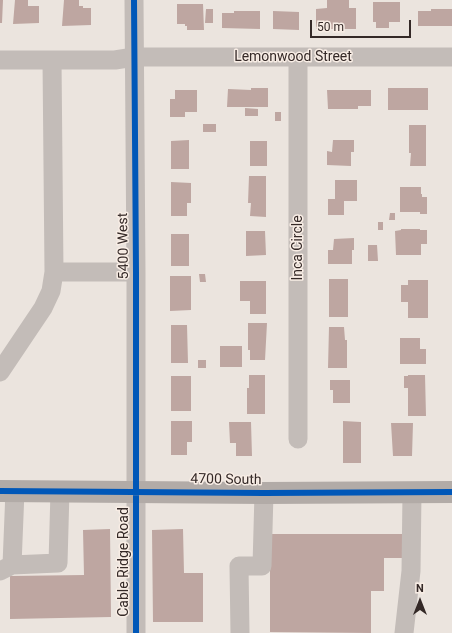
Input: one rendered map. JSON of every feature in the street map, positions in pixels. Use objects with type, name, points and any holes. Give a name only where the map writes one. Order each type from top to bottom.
[{"type":"main road","name":"4700 South","points":[[8,491],[264,493],[452,492]]},
{"type":"street","name":"5400 West","points":[[134,0],[136,491]]},
{"type":"street","name":"Lemonwood Street","points":[[0,60],[115,60],[134,57],[452,57]]},
{"type":"street","name":"Inca Circle","points":[[298,57],[298,439]]},
{"type":"street","points":[[0,372],[43,308],[51,292],[54,272],[52,60]]},
{"type":"street","points":[[54,272],[136,272]]},
{"type":"street","points":[[8,491],[6,568],[58,563],[60,491]]},
{"type":"street","name":"Cable Ridge Road","points":[[136,491],[136,633]]},
{"type":"street","points":[[240,633],[239,566],[262,566],[264,493]]},
{"type":"street","points":[[404,633],[411,570],[412,493]]},
{"type":"building","points":[[0,0],[3,0],[2,23],[0,23]]},
{"type":"building","points":[[15,0],[28,0],[28,6],[39,6],[39,23],[13,24]]},
{"type":"building","points":[[64,0],[79,0],[79,6],[83,6],[83,8],[91,8],[91,25],[62,26]]},
{"type":"building","points":[[327,0],[349,0],[349,8],[356,8],[356,29],[316,29],[316,9],[327,8]]},
{"type":"building","points":[[373,2],[400,2],[400,22],[389,22],[389,28],[376,28],[376,22],[373,22]]},
{"type":"building","points":[[177,4],[203,4],[204,30],[187,30],[187,26],[185,26],[185,24],[177,24]]},
{"type":"building","points":[[206,9],[213,9],[213,23],[205,23]]},
{"type":"building","points":[[431,9],[452,9],[452,26],[418,26],[418,11],[431,11]]},
{"type":"building","points":[[234,11],[260,11],[260,29],[222,28],[222,13],[234,13]]},
{"type":"building","points":[[273,11],[299,12],[299,30],[273,29]]},
{"type":"building","points":[[251,88],[268,88],[268,107],[227,107],[228,89],[251,90]]},
{"type":"building","points":[[388,88],[428,88],[428,110],[388,110]]},
{"type":"building","points":[[175,90],[197,90],[197,112],[185,112],[185,117],[170,117],[170,99],[175,99]]},
{"type":"building","points":[[327,90],[371,90],[371,106],[358,106],[358,109],[328,109]]},
{"type":"building","points":[[245,108],[258,109],[258,116],[245,116]]},
{"type":"building","points":[[275,112],[281,112],[281,121],[275,121]]},
{"type":"building","points":[[203,124],[216,124],[216,132],[203,132]]},
{"type":"building","points":[[409,125],[426,125],[426,166],[410,166],[411,153],[409,153]]},
{"type":"building","points":[[189,140],[189,169],[171,169],[171,141]]},
{"type":"building","points":[[333,140],[354,140],[354,152],[351,152],[351,166],[327,165],[327,151],[332,152]]},
{"type":"building","points":[[250,141],[267,141],[267,166],[250,166]]},
{"type":"building","points":[[249,176],[266,176],[266,217],[250,216],[251,203],[248,203]]},
{"type":"building","points":[[335,180],[357,180],[357,201],[344,201],[344,215],[328,215],[328,199],[335,199]]},
{"type":"building","points":[[171,182],[191,183],[191,203],[187,203],[187,216],[171,216]]},
{"type":"building","points":[[400,187],[421,187],[422,197],[427,197],[427,214],[420,214],[420,212],[400,212]]},
{"type":"building","points":[[390,213],[395,213],[395,220],[389,220]]},
{"type":"building","points":[[378,222],[383,222],[383,230],[378,230]]},
{"type":"building","points":[[401,229],[427,230],[427,244],[421,244],[421,255],[396,255],[395,231]]},
{"type":"building","points":[[246,231],[265,231],[266,255],[246,256]]},
{"type":"building","points":[[171,234],[189,234],[189,266],[171,266]]},
{"type":"building","points":[[354,238],[352,264],[328,264],[328,250],[333,250],[334,239]]},
{"type":"building","points":[[368,245],[377,245],[378,261],[368,261]]},
{"type":"building","points":[[199,274],[205,274],[206,282],[200,282]]},
{"type":"building","points":[[170,276],[191,276],[191,310],[170,311]]},
{"type":"building","points":[[329,279],[348,279],[348,317],[329,317]]},
{"type":"building","points":[[408,280],[428,280],[428,318],[408,318],[408,302],[401,302],[401,285],[408,285]]},
{"type":"building","points":[[240,281],[266,281],[266,314],[250,314],[250,301],[240,301]]},
{"type":"building","points":[[248,323],[267,323],[265,360],[250,360],[250,350],[248,350]]},
{"type":"building","points":[[171,325],[187,325],[188,363],[171,363]]},
{"type":"building","points":[[329,327],[344,327],[345,340],[347,340],[347,368],[328,368]]},
{"type":"building","points":[[400,338],[420,338],[420,349],[426,349],[426,364],[400,364]]},
{"type":"building","points":[[220,346],[242,346],[242,367],[220,367]]},
{"type":"building","points":[[198,360],[206,360],[206,368],[198,368]]},
{"type":"building","points":[[249,375],[265,375],[265,414],[247,414],[247,388],[249,388]]},
{"type":"building","points":[[425,375],[426,416],[408,416],[408,388],[404,388],[404,376]]},
{"type":"building","points":[[171,376],[191,376],[191,411],[171,411]]},
{"type":"building","points":[[330,380],[350,380],[350,403],[333,403],[333,390],[330,390]]},
{"type":"building","points":[[171,421],[192,421],[192,442],[187,442],[187,455],[171,455]]},
{"type":"building","points":[[343,421],[361,422],[361,463],[343,463]]},
{"type":"building","points":[[229,422],[251,422],[252,456],[236,456],[236,443],[230,443]]},
{"type":"building","points":[[391,423],[413,423],[412,456],[393,456]]},
{"type":"building","points":[[110,529],[111,617],[10,619],[10,576],[84,575],[83,530]]},
{"type":"building","points":[[183,529],[184,573],[203,573],[203,622],[153,622],[152,530]]},
{"type":"building","points":[[270,534],[405,534],[405,558],[384,558],[384,591],[371,591],[371,633],[270,632]]},
{"type":"cycle path","points":[[134,0],[136,633]]},
{"type":"cycle path","points":[[0,491],[264,493],[452,492]]}]
